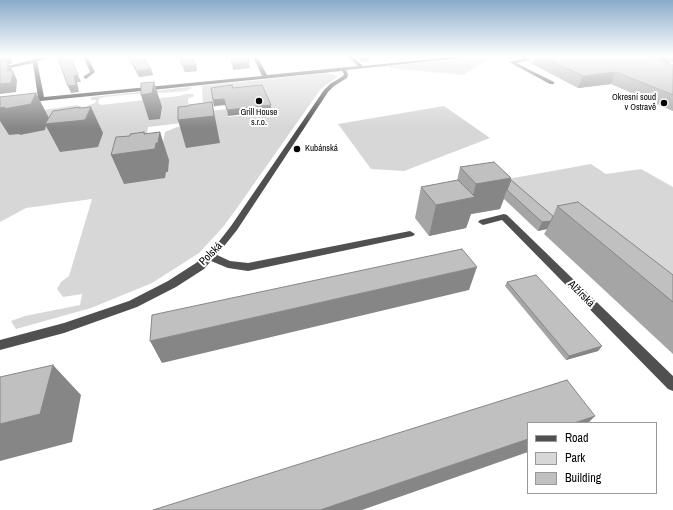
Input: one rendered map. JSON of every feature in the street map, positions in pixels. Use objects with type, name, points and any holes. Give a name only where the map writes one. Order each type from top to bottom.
[{"type":"street","points":[[38,80],[41,98]]},
{"type":"street","points":[[0,103],[235,80]]},
{"type":"street","name":"Polská","points":[[0,345],[64,328],[133,304],[177,281],[200,266],[234,228],[323,95],[332,85],[340,80]]},
{"type":"street","points":[[546,80],[552,83]]},
{"type":"street","name":"Alžírská","points":[[483,222],[504,218],[673,385]]},
{"type":"street","points":[[210,256],[228,264],[248,267],[410,234]]},
{"type":"green space","points":[[262,80],[333,80],[321,89],[223,227],[199,253],[152,283],[91,308],[16,329],[11,321],[25,316],[80,305],[82,294],[63,297],[57,289],[61,282],[69,276],[92,199],[26,208],[0,222],[0,110],[24,113],[77,105],[79,107],[71,123],[87,106],[95,103],[96,100],[91,100],[91,97],[190,87],[193,88],[186,91],[163,93],[157,92],[103,97],[99,99],[98,103],[101,105],[193,94],[194,96],[188,99],[189,114],[182,123],[148,127],[145,150],[162,148],[165,132],[177,127],[205,124],[209,111],[227,109],[228,117],[274,112],[264,89],[214,107],[203,107],[202,86]]},
{"type":"green space","points":[[444,106],[490,138],[404,171],[371,169],[338,124]]},
{"type":"green space","points":[[591,164],[606,174],[641,169],[673,187],[673,319],[497,181]]},
{"type":"building","points":[[0,80],[12,80],[11,83],[0,84]]},
{"type":"building","points":[[66,80],[75,80],[76,85],[68,86]]},
{"type":"building","points":[[635,80],[673,80],[673,95]]},
{"type":"building","points":[[154,82],[152,93],[141,95],[141,83]]},
{"type":"building","points":[[232,85],[233,88],[262,85],[271,105],[227,110],[224,99],[213,100],[211,88]]},
{"type":"building","points":[[36,93],[31,104],[4,109],[5,107],[0,108],[0,97]]},
{"type":"building","points":[[212,102],[214,116],[178,120],[178,107]]},
{"type":"building","points":[[80,107],[79,108],[91,107],[85,120],[45,124],[53,111]]},
{"type":"building","points":[[144,132],[144,134],[160,132],[155,149],[111,155],[116,137],[130,136],[130,134]]},
{"type":"building","points":[[494,162],[511,178],[476,184],[460,167]]},
{"type":"building","points":[[458,180],[475,197],[436,205],[421,187]]},
{"type":"building","points":[[511,180],[553,216],[551,221],[542,222],[507,190]]},
{"type":"building","points":[[578,202],[673,275],[673,302],[557,206]]},
{"type":"building","points":[[462,249],[477,267],[150,341],[152,315]]},
{"type":"building","points":[[536,275],[602,346],[569,356],[507,282]]},
{"type":"building","points":[[53,365],[40,414],[0,424],[0,377]]},
{"type":"building","points":[[567,380],[595,416],[577,422],[527,422],[527,439],[320,510],[153,510]]},
{"type":"place","name":"Grill House s.r.o.","points":[[259,101]]},
{"type":"place","name":"Okresní soud v Ostravě","points":[[664,103]]},
{"type":"place","name":"Kubánská","points":[[297,149]]}]
